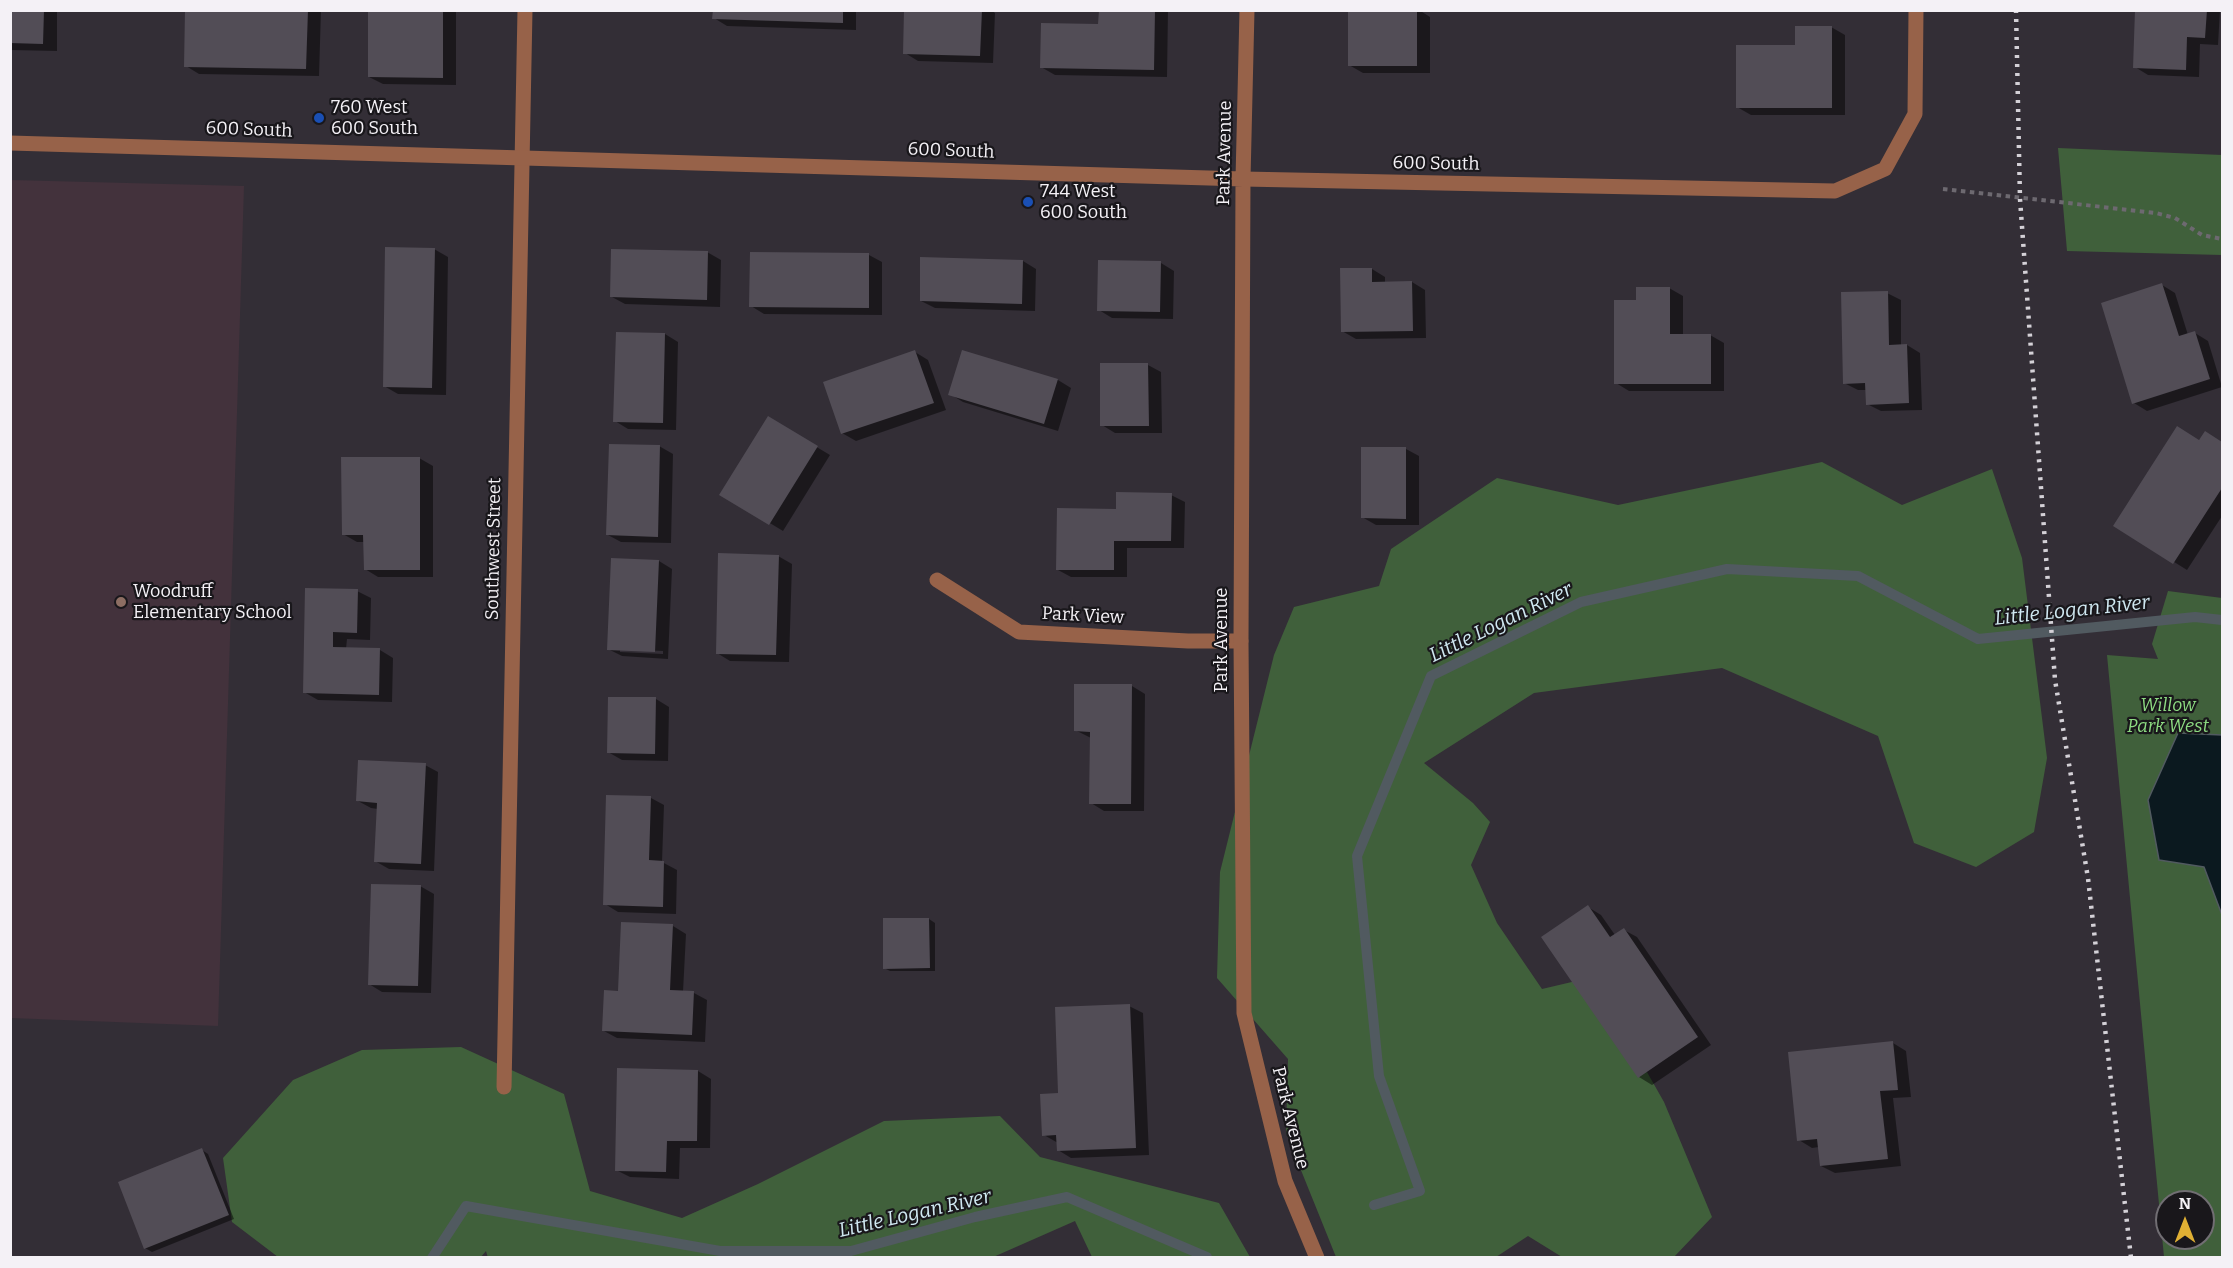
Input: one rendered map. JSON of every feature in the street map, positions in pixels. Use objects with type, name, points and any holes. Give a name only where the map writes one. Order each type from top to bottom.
[{"type":"street","name":"Southwest Street","points":[[504,1087],[520,157],[525,10]]},
{"type":"street","name":"Park Avenue","points":[[1247,10],[1243,179],[1241,641],[1244,1013],[1285,1181],[1317,1257]]},
{"type":"street","name":"600 South","points":[[10,143],[1243,179],[1834,192],[1885,169],[1915,114],[1916,10]]},
{"type":"street","name":"Park View","points":[[937,580],[1019,632],[1188,641],[1241,641]]},
{"type":"path","points":[[1943,189],[2156,213],[2175,218],[2202,235],[2223,239]]},
{"type":"shaded area","name":"Woodruff Elementary School","points":[[11,180],[244,186],[218,1026],[11,1018]]},
{"type":"shaded area","points":[[2178,733],[2222,735],[2222,915],[2204,867],[2159,860],[2148,800]]},
{"type":"green space","points":[[2058,148],[2222,155],[2222,255],[2067,251]]},
{"type":"green space","points":[[1822,462],[1902,505],[1992,469],[2022,558],[2047,758],[2034,832],[1976,867],[1914,843],[1878,736],[1722,668],[1534,693],[1424,763],[1473,803],[1490,822],[1471,865],[1497,923],[1542,989],[1593,977],[1664,1102],[1712,1217],[1674,1257],[1562,1257],[1528,1236],[1496,1257],[1336,1257],[1286,1133],[1288,1059],[1217,978],[1220,872],[1274,655],[1294,607],[1379,586],[1391,549],[1497,478],[1618,505]]},
{"type":"green space","name":"Willow Park West","points":[[2168,591],[2222,598],[2222,1257],[2164,1257],[2163,1250],[2215,1250],[2215,1190],[2158,1190],[2107,655],[2158,659],[2152,644]]},
{"type":"green space","points":[[461,1047],[564,1094],[590,1191],[682,1218],[758,1184],[884,1121],[1000,1116],[1040,1157],[1219,1203],[1250,1257],[1092,1257],[1075,1221],[991,1258],[488,1258],[486,1251],[480,1258],[278,1257],[232,1222],[223,1158],[293,1080],[362,1050]]},
{"type":"building","points":[[10,10],[44,10],[43,44],[10,43]]},
{"type":"building","points":[[185,10],[308,10],[306,69],[184,67]]},
{"type":"building","points":[[368,10],[443,10],[443,78],[368,77]]},
{"type":"building","points":[[713,10],[843,10],[843,23],[712,19]]},
{"type":"building","points":[[904,10],[982,10],[980,56],[903,54]]},
{"type":"building","points":[[1099,10],[1155,10],[1154,70],[1040,68],[1041,23],[1098,24]]},
{"type":"building","points":[[1348,10],[1417,10],[1417,66],[1348,66]]},
{"type":"building","points":[[2135,10],[2207,10],[2205,38],[2187,37],[2186,70],[2133,68]]},
{"type":"building","points":[[1795,26],[1832,26],[1832,108],[1736,108],[1736,45],[1795,45]]},
{"type":"building","points":[[385,247],[435,248],[432,388],[383,387]]},
{"type":"building","points":[[611,249],[708,251],[707,300],[610,297]]},
{"type":"building","points":[[750,252],[869,253],[869,308],[749,307]]},
{"type":"building","points":[[920,257],[1023,260],[1022,304],[920,301]]},
{"type":"building","points":[[1098,260],[1161,261],[1160,312],[1097,311]]},
{"type":"building","points":[[1340,268],[1372,268],[1372,282],[1412,281],[1413,331],[1341,332]]},
{"type":"building","points":[[2162,283],[2179,336],[2195,331],[2210,379],[2132,404],[2101,303]]},
{"type":"building","points":[[1636,287],[1670,287],[1670,334],[1711,334],[1711,384],[1614,384],[1614,300],[1636,300]]},
{"type":"building","points":[[1888,291],[1889,345],[1907,344],[1909,403],[1866,405],[1865,383],[1843,384],[1841,292]]},
{"type":"building","points":[[616,332],[665,333],[663,423],[613,422]]},
{"type":"building","points":[[915,350],[934,403],[841,434],[823,382]]},
{"type":"building","points":[[962,350],[1058,379],[1044,424],[948,395]]},
{"type":"building","points":[[1100,363],[1148,363],[1149,426],[1100,426]]},
{"type":"building","points":[[768,416],[818,446],[769,525],[719,495]]},
{"type":"building","points":[[2177,426],[2199,440],[2205,431],[2222,442],[2222,488],[2173,564],[2113,526]]},
{"type":"building","points":[[609,444],[660,445],[658,537],[606,535]]},
{"type":"building","points":[[1361,447],[1406,447],[1406,519],[1361,518]]},
{"type":"building","points":[[341,457],[420,457],[420,570],[364,570],[363,535],[342,535]]},
{"type":"building","points":[[1116,492],[1172,493],[1171,541],[1114,541],[1114,570],[1056,570],[1057,508],[1116,509]]},
{"type":"building","points":[[718,553],[779,555],[776,655],[716,654]]},
{"type":"building","points":[[611,558],[659,560],[655,652],[607,650]]},
{"type":"building","points":[[305,588],[358,589],[357,633],[333,632],[333,647],[380,648],[379,695],[303,693]]},
{"type":"building","points":[[1074,684],[1132,684],[1131,804],[1089,804],[1090,732],[1074,731]]},
{"type":"building","points":[[608,697],[656,697],[655,754],[607,753]]},
{"type":"building","points":[[358,760],[426,763],[421,864],[374,862],[377,803],[356,801]]},
{"type":"building","points":[[606,795],[651,796],[649,860],[664,861],[663,907],[603,905]]},
{"type":"building","points":[[371,884],[421,885],[418,986],[368,985]]},
{"type":"building","points":[[1588,905],[1610,937],[1624,928],[1698,1037],[1638,1078],[1541,937]]},
{"type":"building","points":[[883,918],[929,918],[930,968],[883,969]]},
{"type":"building","points":[[621,922],[673,924],[670,990],[694,991],[692,1035],[602,1031],[604,990],[618,991]]},
{"type":"building","points":[[1130,1004],[1136,1148],[1057,1151],[1056,1135],[1042,1136],[1040,1094],[1058,1093],[1055,1007]]},
{"type":"building","points":[[1893,1041],[1898,1090],[1880,1091],[1888,1159],[1820,1166],[1817,1139],[1797,1141],[1788,1052]]},
{"type":"building","points":[[617,1068],[698,1070],[697,1141],[667,1141],[666,1172],[615,1171]]},
{"type":"building","points":[[202,1148],[229,1215],[144,1249],[118,1182]]},
{"type":"waterway","name":"Little Logan River","points":[[1374,1205],[1420,1191],[1379,1076],[1357,856],[1431,676],[1581,602],[1727,569],[1858,576],[1978,639],[2195,617],[2222,620]]},
{"type":"waterway","name":"Little Logan River","points":[[432,1258],[466,1206],[720,1251],[851,1251],[975,1217],[1067,1197],[1207,1257]]},
{"type":"railway","points":[[2016,10],[2020,199],[2055,680],[2088,878],[2131,1258]]},
{"type":"place","name":"760 West 600 South","points":[[319,118]]},
{"type":"place","name":"744 West 600 South","points":[[1028,202]]},
{"type":"place","name":"Woodruff Elementary School","points":[[121,602]]}]
